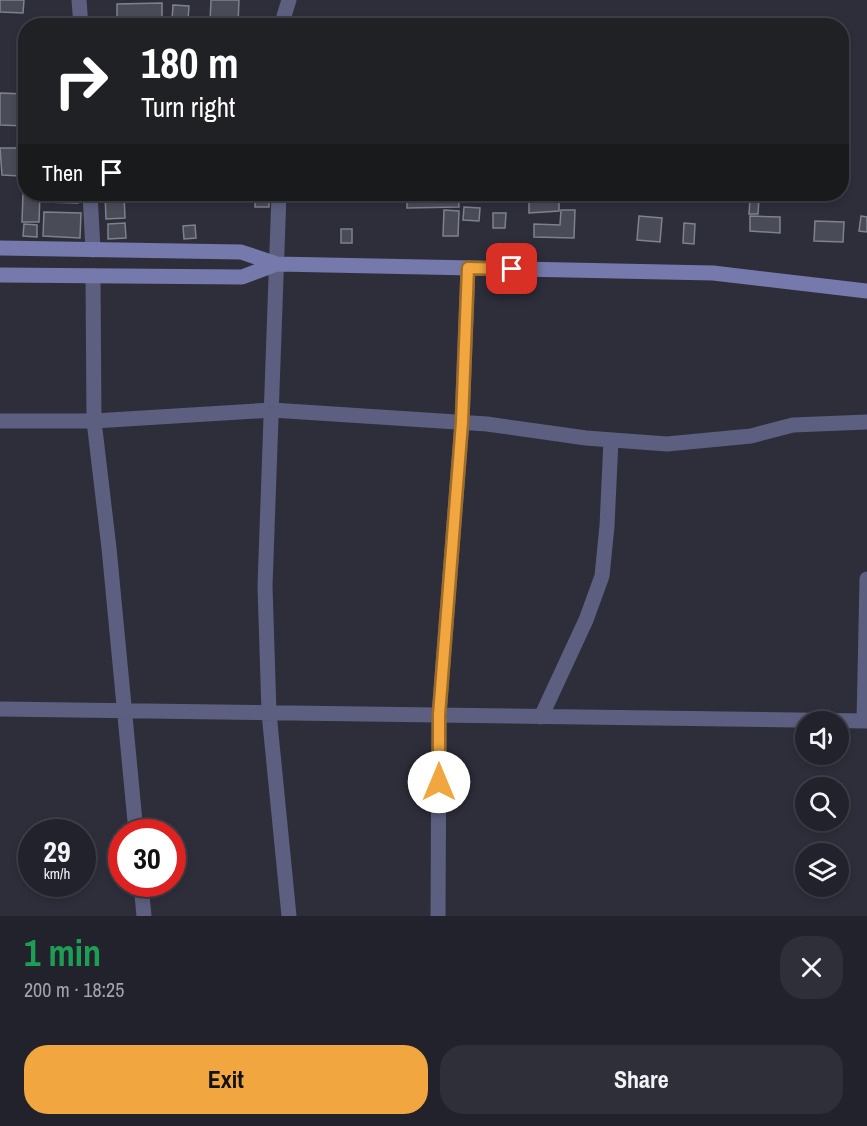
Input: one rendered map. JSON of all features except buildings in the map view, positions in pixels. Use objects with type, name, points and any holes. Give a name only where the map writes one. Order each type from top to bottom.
[{"type":"main road","points":[[0,249],[241,252],[277,264],[713,273],[867,291]]},
{"type":"main road","points":[[0,275],[242,277],[277,264]]},
{"type":"street","points":[[79,0],[80,18]]},
{"type":"street","points":[[284,18],[289,0]]},
{"type":"street","points":[[90,201],[93,250]]},
{"type":"street","points":[[279,201],[265,586],[269,713],[289,916]]},
{"type":"street","points":[[438,916],[439,715],[462,422],[468,268]]},
{"type":"street","points":[[93,276],[94,421],[109,548],[135,819]]},
{"type":"street","points":[[0,421],[94,421],[272,410],[462,422],[612,440],[668,444],[751,436],[793,425],[867,422]]},
{"type":"street","points":[[541,717],[586,620],[602,576],[612,440]]},
{"type":"street","points":[[0,709],[865,721],[867,579]]},
{"type":"street","points":[[142,897],[144,916]]},
{"type":"route","points":[[439,782],[439,715],[462,422],[468,268],[512,269]]}]
